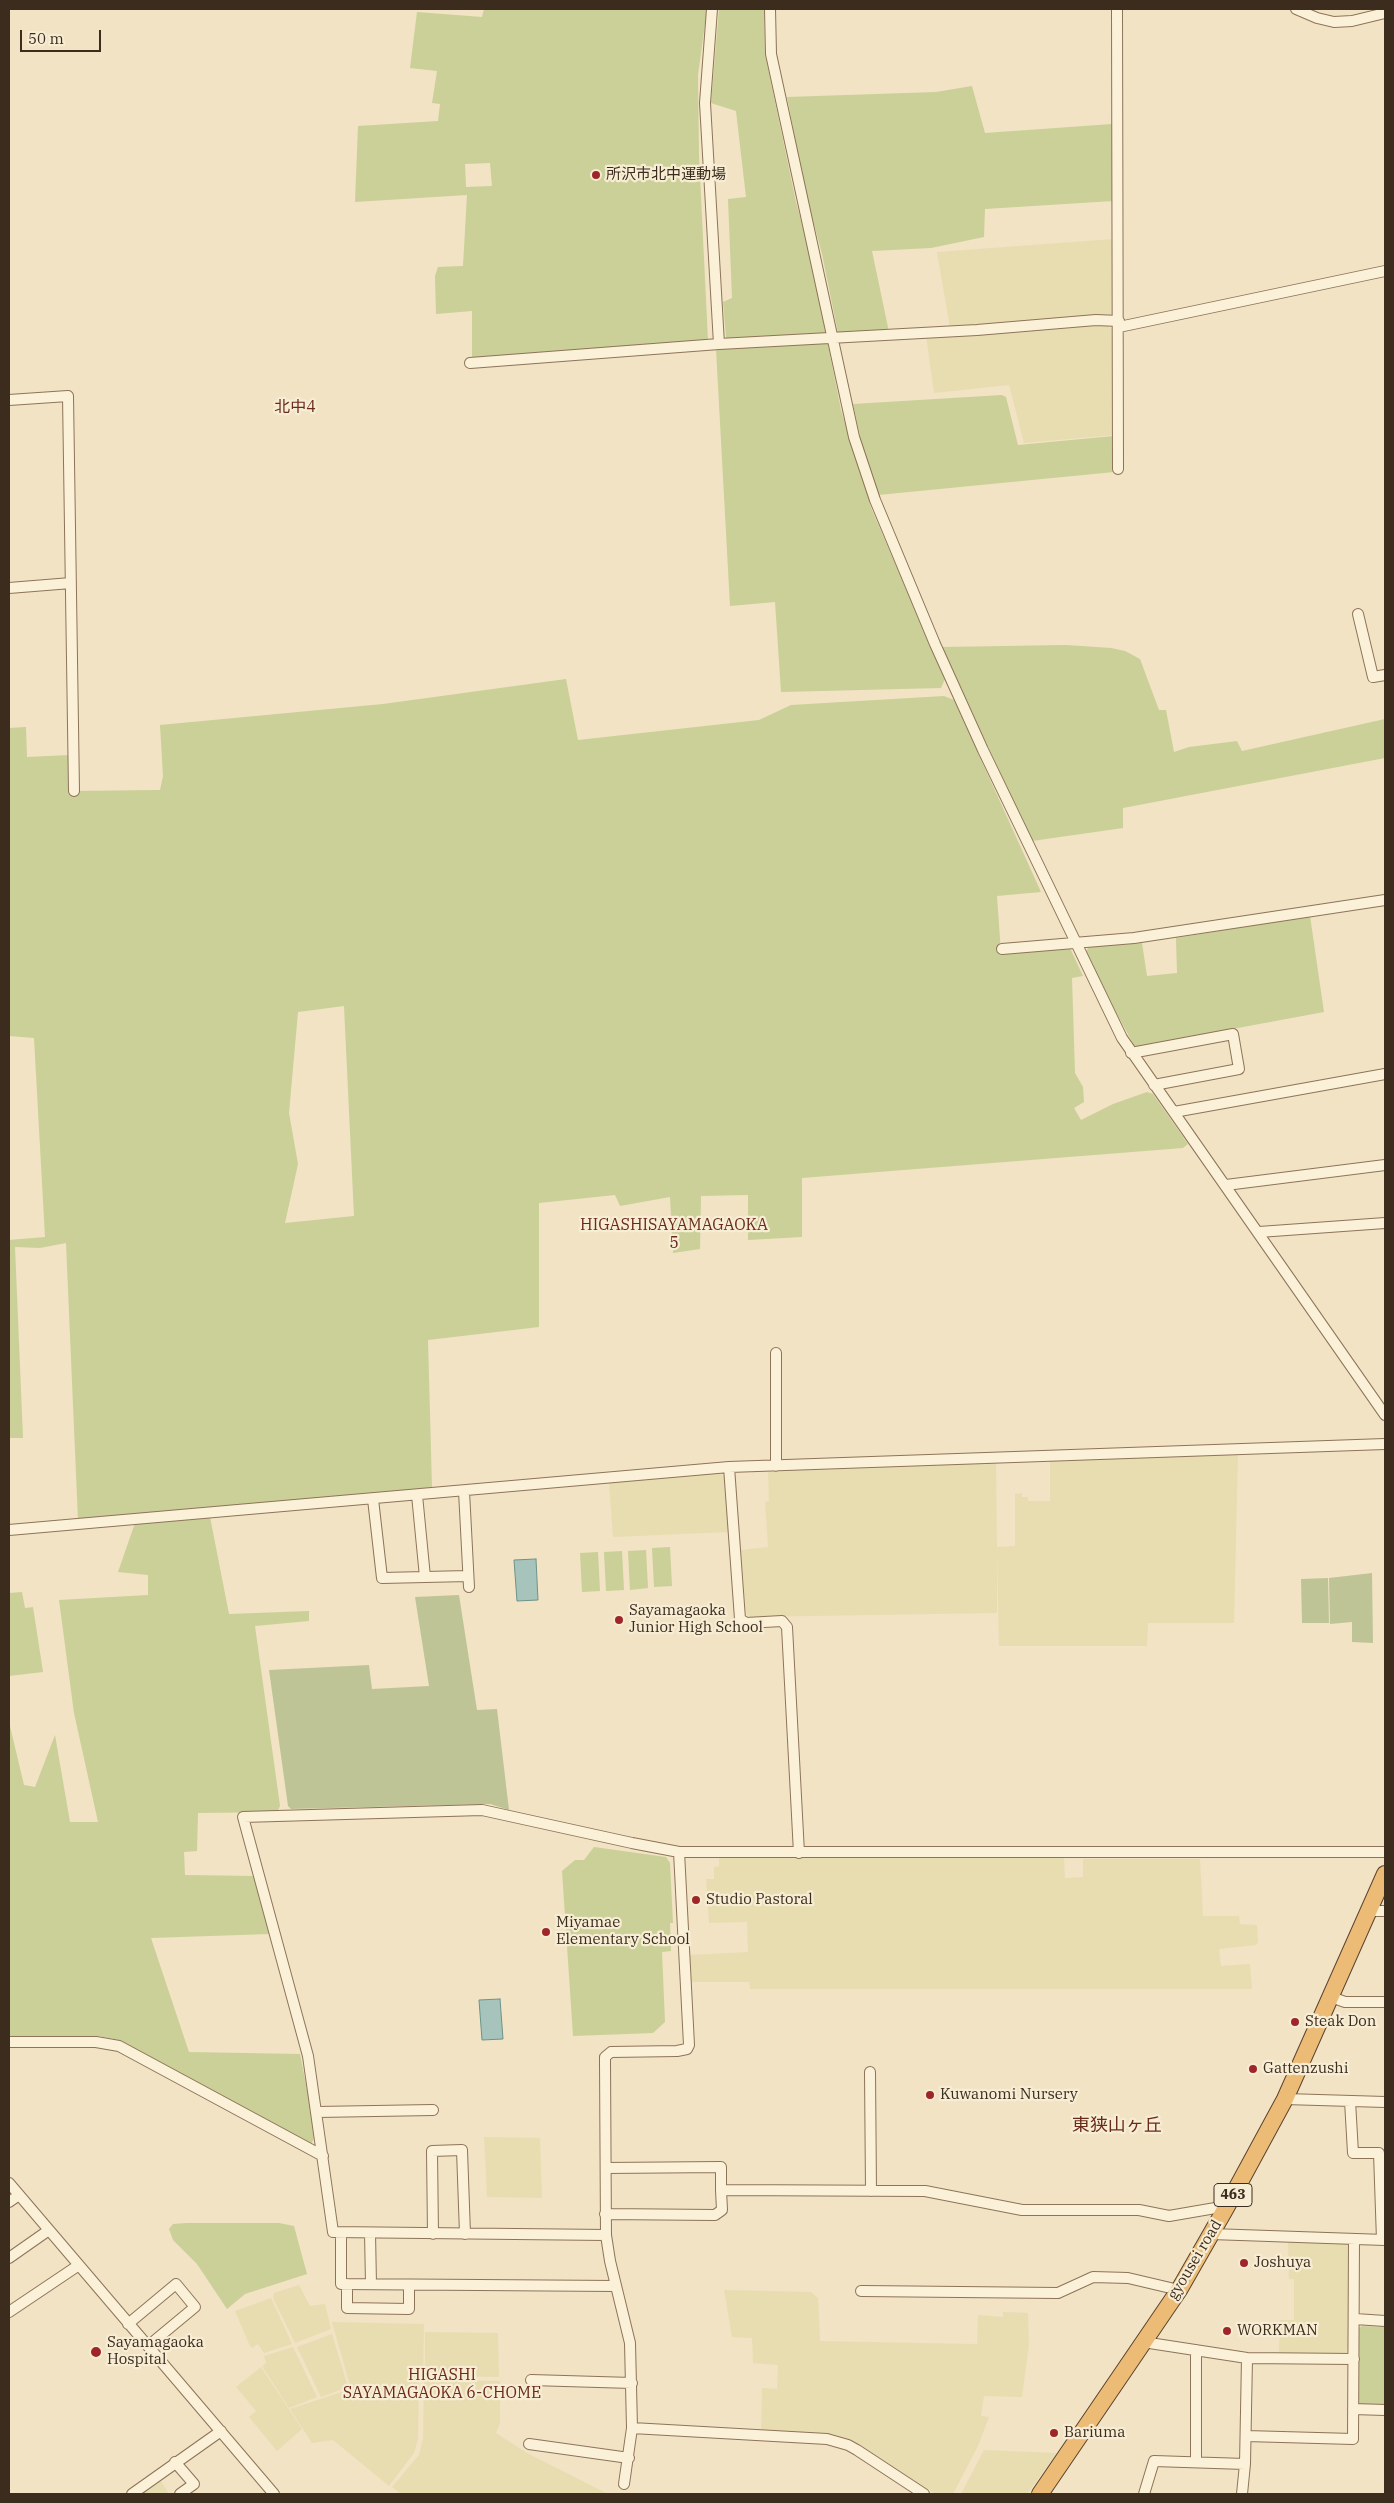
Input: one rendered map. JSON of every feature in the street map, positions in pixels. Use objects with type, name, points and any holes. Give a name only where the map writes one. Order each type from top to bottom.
[{"type":"highway","name":"gyousei road","points":[[1040,2494],[1179,2290],[1227,2206],[1284,2099],[1331,1997],[1377,1911],[1385,1874]]},
{"type":"street","points":[[712,9],[705,102],[719,344]]},
{"type":"street","points":[[770,9],[771,54],[854,437],[874,500],[954,689],[1075,944],[1131,1053],[1259,1232],[1385,1415]]},
{"type":"street","points":[[1117,9],[1118,469]]},
{"type":"street","points":[[1296,9],[1317,18],[1334,22],[1352,21],[1385,13]]},
{"type":"street","points":[[470,364],[719,344],[833,339],[1096,320],[1119,324],[1385,271]]},
{"type":"street","points":[[9,400],[68,396],[74,791]]},
{"type":"street","points":[[9,588],[71,583]]},
{"type":"street","points":[[1358,614],[1373,677],[1385,675]]},
{"type":"street","points":[[1002,949],[1134,938],[1385,900]]},
{"type":"street","points":[[1131,1053],[1233,1034],[1240,1069],[1154,1086]]},
{"type":"street","points":[[1174,1112],[1385,1074]]},
{"type":"street","points":[[1226,1185],[1385,1165]]},
{"type":"street","points":[[1259,1232],[1385,1223]]},
{"type":"street","points":[[776,1353],[776,1466]]},
{"type":"street","points":[[9,1530],[729,1467],[1385,1444]]},
{"type":"street","points":[[729,1467],[740,1619],[746,1623],[782,1621],[787,1627],[799,1852]]},
{"type":"street","points":[[373,1499],[382,1578],[425,1577],[469,1582],[464,1491]]},
{"type":"street","points":[[417,1495],[425,1577]]},
{"type":"street","points":[[606,2235],[333,2232],[308,2056],[244,1817],[482,1810],[680,1852],[1385,1852]]},
{"type":"street","points":[[624,2484],[632,2428],[632,2383],[630,2343],[606,2235],[605,2063],[608,2053],[687,2049],[680,1852]]},
{"type":"street","points":[[1331,1997],[1345,2002],[1385,2002]]},
{"type":"street","points":[[9,2042],[96,2042],[119,2046],[323,2156]]},
{"type":"street","points":[[870,2072],[871,2191]]},
{"type":"street","points":[[1284,2099],[1385,2102]]},
{"type":"street","points":[[1211,2234],[1384,2240],[1382,2170],[1379,2153],[1353,2153],[1350,2101]]},
{"type":"street","points":[[317,2112],[433,2110]]},
{"type":"street","points":[[433,2234],[432,2151],[462,2150],[465,2234]]},
{"type":"street","points":[[606,2168],[721,2168],[722,2210],[714,2215],[606,2214]]},
{"type":"street","points":[[9,2183],[274,2494]]},
{"type":"street","points":[[721,2190],[925,2191],[1022,2210],[1139,2210],[1169,2216],[1227,2206]]},
{"type":"street","points":[[9,2202],[19,2195]]},
{"type":"street","points":[[9,2258],[49,2230]]},
{"type":"street","points":[[341,2233],[341,2284],[410,2285],[464,2283],[616,2286]]},
{"type":"street","points":[[370,2233],[371,2284]]},
{"type":"street","points":[[1246,2436],[1353,2439],[1354,2239]]},
{"type":"street","points":[[9,2312],[79,2265]]},
{"type":"street","points":[[861,2291],[1058,2292],[1093,2277],[1128,2278],[1179,2290]]},
{"type":"street","points":[[128,2324],[176,2284],[195,2307],[148,2346]]},
{"type":"street","points":[[348,2284],[347,2308],[409,2309],[410,2285]]},
{"type":"street","points":[[1354,2320],[1385,2321]]},
{"type":"street","points":[[1143,2342],[1247,2358],[1354,2359]]},
{"type":"street","points":[[1196,2350],[1196,2461]]},
{"type":"street","points":[[1242,2494],[1246,2464],[1247,2358]]},
{"type":"street","points":[[531,2380],[632,2383]]},
{"type":"street","points":[[1353,2409],[1385,2410]]},
{"type":"street","points":[[632,2428],[810,2436],[832,2440],[857,2450],[924,2494]]},
{"type":"street","points":[[132,2494],[221,2431]]},
{"type":"street","points":[[529,2444],[629,2458]]},
{"type":"street","points":[[1144,2494],[1154,2460],[1246,2464]]},
{"type":"street","points":[[175,2462],[194,2484],[180,2494]]},
{"type":"shaded area","points":[[1113,239],[1112,317],[950,328],[937,252]]},
{"type":"shaded area","points":[[1103,323],[1115,331],[1115,435],[1024,443],[1009,385],[934,393],[926,335]]},
{"type":"shaded area","points":[[1238,1454],[1234,1623],[1148,1623],[1147,1646],[999,1646],[997,1553],[997,1613],[749,1617],[746,1613],[741,1550],[768,1547],[765,1502],[769,1501],[768,1472],[996,1462],[997,1547],[1015,1546],[1015,1494],[1022,1493],[1022,1497],[1028,1497],[1028,1501],[1050,1501],[1050,1461]]},
{"type":"shaded area","points":[[719,1473],[725,1477],[729,1532],[613,1537],[609,1483]]},
{"type":"shaded area","points":[[719,1858],[1064,1858],[1065,1878],[1083,1877],[1083,1859],[1200,1859],[1203,1916],[1239,1916],[1240,1924],[1257,1925],[1258,1942],[1256,1945],[1219,1949],[1221,1966],[1250,1964],[1252,1989],[750,1989],[749,1982],[691,1982],[690,1955],[748,1952],[747,1922],[709,1923],[706,1879],[714,1879],[714,1867],[719,1866]]},
{"type":"shaded area","points":[[484,2137],[540,2138],[542,2198],[487,2197]]},
{"type":"shaded area","points":[[1288,2241],[1347,2242],[1350,2244],[1348,2350],[1345,2353],[1279,2353],[1280,2320],[1294,2320],[1294,2279],[1289,2279]]},
{"type":"shaded area","points":[[299,2285],[310,2306],[325,2304],[331,2329],[295,2343],[273,2298],[274,2293]]},
{"type":"shaded area","points":[[724,2290],[811,2292],[818,2298],[820,2341],[977,2344],[978,2315],[1003,2317],[1003,2312],[1028,2313],[1029,2344],[1022,2397],[984,2396],[981,2416],[989,2417],[978,2446],[953,2494],[935,2494],[857,2443],[835,2435],[761,2432],[762,2388],[777,2389],[778,2365],[753,2363],[752,2338],[732,2337]]},
{"type":"shaded area","points":[[271,2298],[292,2344],[264,2353],[258,2344],[252,2348],[249,2344],[235,2311]]},
{"type":"shaded area","points":[[332,2322],[424,2324],[423,2375],[419,2376],[418,2439],[414,2453],[389,2486],[333,2440],[312,2443],[290,2409],[351,2389]]},
{"type":"shaded area","points":[[425,2332],[498,2333],[499,2377],[425,2376]]},
{"type":"shaded area","points":[[332,2334],[348,2387],[321,2397],[297,2347]]},
{"type":"shaded area","points":[[293,2347],[317,2397],[289,2408],[262,2366],[266,2363],[264,2356]]},
{"type":"shaded area","points":[[261,2367],[302,2429],[277,2451],[249,2417],[256,2411],[236,2387]]},
{"type":"shaded area","points":[[427,2380],[500,2381],[500,2423],[496,2433],[527,2453],[608,2494],[401,2494],[392,2487],[419,2455],[423,2439],[424,2382]]},
{"type":"shaded area","points":[[984,2450],[1057,2453],[1027,2494],[961,2494]]},
{"type":"shaded area","points":[[159,2478],[169,2494],[138,2494]]},
{"type":"green space","name":"所沢市北中運動場","points":[[484,9],[707,9],[698,75],[699,155],[708,341],[475,359],[472,357],[472,311],[436,314],[435,276],[438,267],[463,266],[467,195],[355,202],[358,126],[438,121],[440,104],[432,103],[437,71],[410,68],[417,12],[482,17]],"holes":[[[490,163],[492,186],[466,187],[465,164]]]},
{"type":"green space","points":[[719,9],[764,9],[765,54],[796,202],[810,254],[841,410],[872,510],[945,679],[941,688],[781,692],[775,602],[730,606],[716,349],[727,349],[723,302],[732,298],[728,199],[746,197],[736,111],[711,103]]},
{"type":"green space","points":[[972,86],[985,133],[1112,124],[1113,201],[985,209],[984,237],[931,248],[872,251],[889,332],[838,333],[822,254],[806,195],[787,97],[936,92]]},
{"type":"green space","points":[[1002,395],[1006,397],[1018,445],[1114,436],[1114,472],[878,495],[864,454],[853,404]]},
{"type":"green space","points":[[1066,645],[1111,648],[1125,651],[1140,659],[1159,710],[1166,710],[1174,752],[1189,747],[1237,741],[1242,751],[1385,719],[1385,758],[1123,808],[1123,828],[1032,841],[942,647]]},
{"type":"green space","points":[[566,679],[578,740],[759,720],[791,705],[944,696],[954,700],[1041,892],[997,896],[1001,953],[1070,948],[1083,976],[1072,978],[1075,1073],[1083,1087],[1084,1102],[1074,1108],[1081,1120],[1113,1104],[1147,1092],[1153,1094],[1188,1144],[1183,1148],[802,1178],[802,1237],[748,1240],[748,1195],[701,1196],[700,1249],[673,1253],[670,1197],[620,1206],[615,1195],[539,1203],[539,1327],[428,1340],[432,1488],[78,1520],[66,1243],[40,1248],[15,1247],[23,1438],[9,1438],[9,1240],[45,1237],[34,1038],[9,1036],[9,728],[26,727],[27,757],[70,755],[71,791],[160,790],[163,776],[160,725],[383,704]],"holes":[[[344,1006],[354,1216],[285,1223],[298,1164],[289,1113],[298,1012]]]},
{"type":"green space","points":[[1310,916],[1324,1012],[1135,1047],[1084,954],[1089,947],[1142,943],[1147,976],[1177,973],[1176,938]]},
{"type":"green space","points":[[210,1517],[229,1614],[309,1611],[309,1621],[255,1626],[280,1806],[277,1812],[198,1813],[197,1851],[184,1852],[185,1875],[254,1876],[269,1934],[151,1938],[189,2052],[300,2054],[316,2135],[310,2146],[119,2040],[98,2036],[9,2038],[9,1722],[24,1785],[35,1787],[55,1735],[70,1822],[98,1822],[74,1713],[59,1600],[148,1595],[148,1575],[118,1572],[135,1523]]},
{"type":"green space","points":[[670,1547],[672,1586],[654,1587],[652,1548]]},
{"type":"green space","points":[[646,1550],[648,1588],[630,1590],[628,1551]]},
{"type":"green space","points":[[622,1551],[624,1590],[606,1591],[604,1552]]},
{"type":"green space","points":[[598,1552],[600,1591],[582,1592],[580,1553]]},
{"type":"green space","points":[[1372,1573],[1373,1643],[1352,1642],[1352,1622],[1330,1624],[1329,1578]]},
{"type":"green space","points":[[1328,1578],[1329,1623],[1302,1623],[1301,1579]]},
{"type":"green space","points":[[22,1592],[25,1608],[33,1607],[43,1672],[9,1676],[9,1593]]},
{"type":"green space","points":[[459,1595],[477,1710],[497,1709],[509,1810],[490,1804],[291,1809],[288,1806],[269,1670],[369,1665],[372,1689],[429,1686],[415,1597]]},
{"type":"green space","points":[[594,1847],[666,1857],[670,1863],[673,1923],[670,1923],[671,1951],[662,1952],[665,2022],[653,2033],[573,2036],[562,1871],[575,1860],[584,1860]]},
{"type":"green space","points":[[279,2223],[294,2226],[307,2274],[245,2294],[227,2309],[197,2264],[173,2240],[169,2229],[173,2224]]},
{"type":"green space","points":[[1362,2326],[1385,2327],[1385,2406],[1361,2406],[1358,2401],[1358,2329]]},
{"type":"water","points":[[536,1559],[538,1600],[517,1601],[514,1560]]},
{"type":"water","points":[[500,1999],[503,2039],[482,2040],[479,2000]]},
{"type":"place","name":"所沢市北中運動場","points":[[596,175]]},
{"type":"place","name":"Sayamagaoka Junior High School","points":[[619,1620]]},
{"type":"place","name":"Studio Pastoral","points":[[696,1900]]},
{"type":"place","name":"Miyamae Elementary School","points":[[546,1932]]},
{"type":"place","name":"Steak Don","points":[[1295,2022]]},
{"type":"place","name":"Gattenzushi","points":[[1253,2069]]},
{"type":"place","name":"Kuwanomi Nursery","points":[[930,2095]]},
{"type":"place","name":"Joshuya","points":[[1244,2263]]},
{"type":"place","name":"WORKMAN","points":[[1227,2331]]},
{"type":"place","name":"Sayamagaoka Hospital","points":[[96,2352]]},
{"type":"place","name":"Bariuma","points":[[1054,2433]]},
{"type":"district","name":"北中4","points":[[295,407]]},
{"type":"district","name":"HIGASHISAYAMAGAOKA 5","points":[[674,1234]]},
{"type":"district","name":"東狭山ヶ丘","points":[[1117,2126]]},
{"type":"district","name":"HIGASHI SAYAMAGAOKA 6-CHOME","points":[[442,2384]]}]
